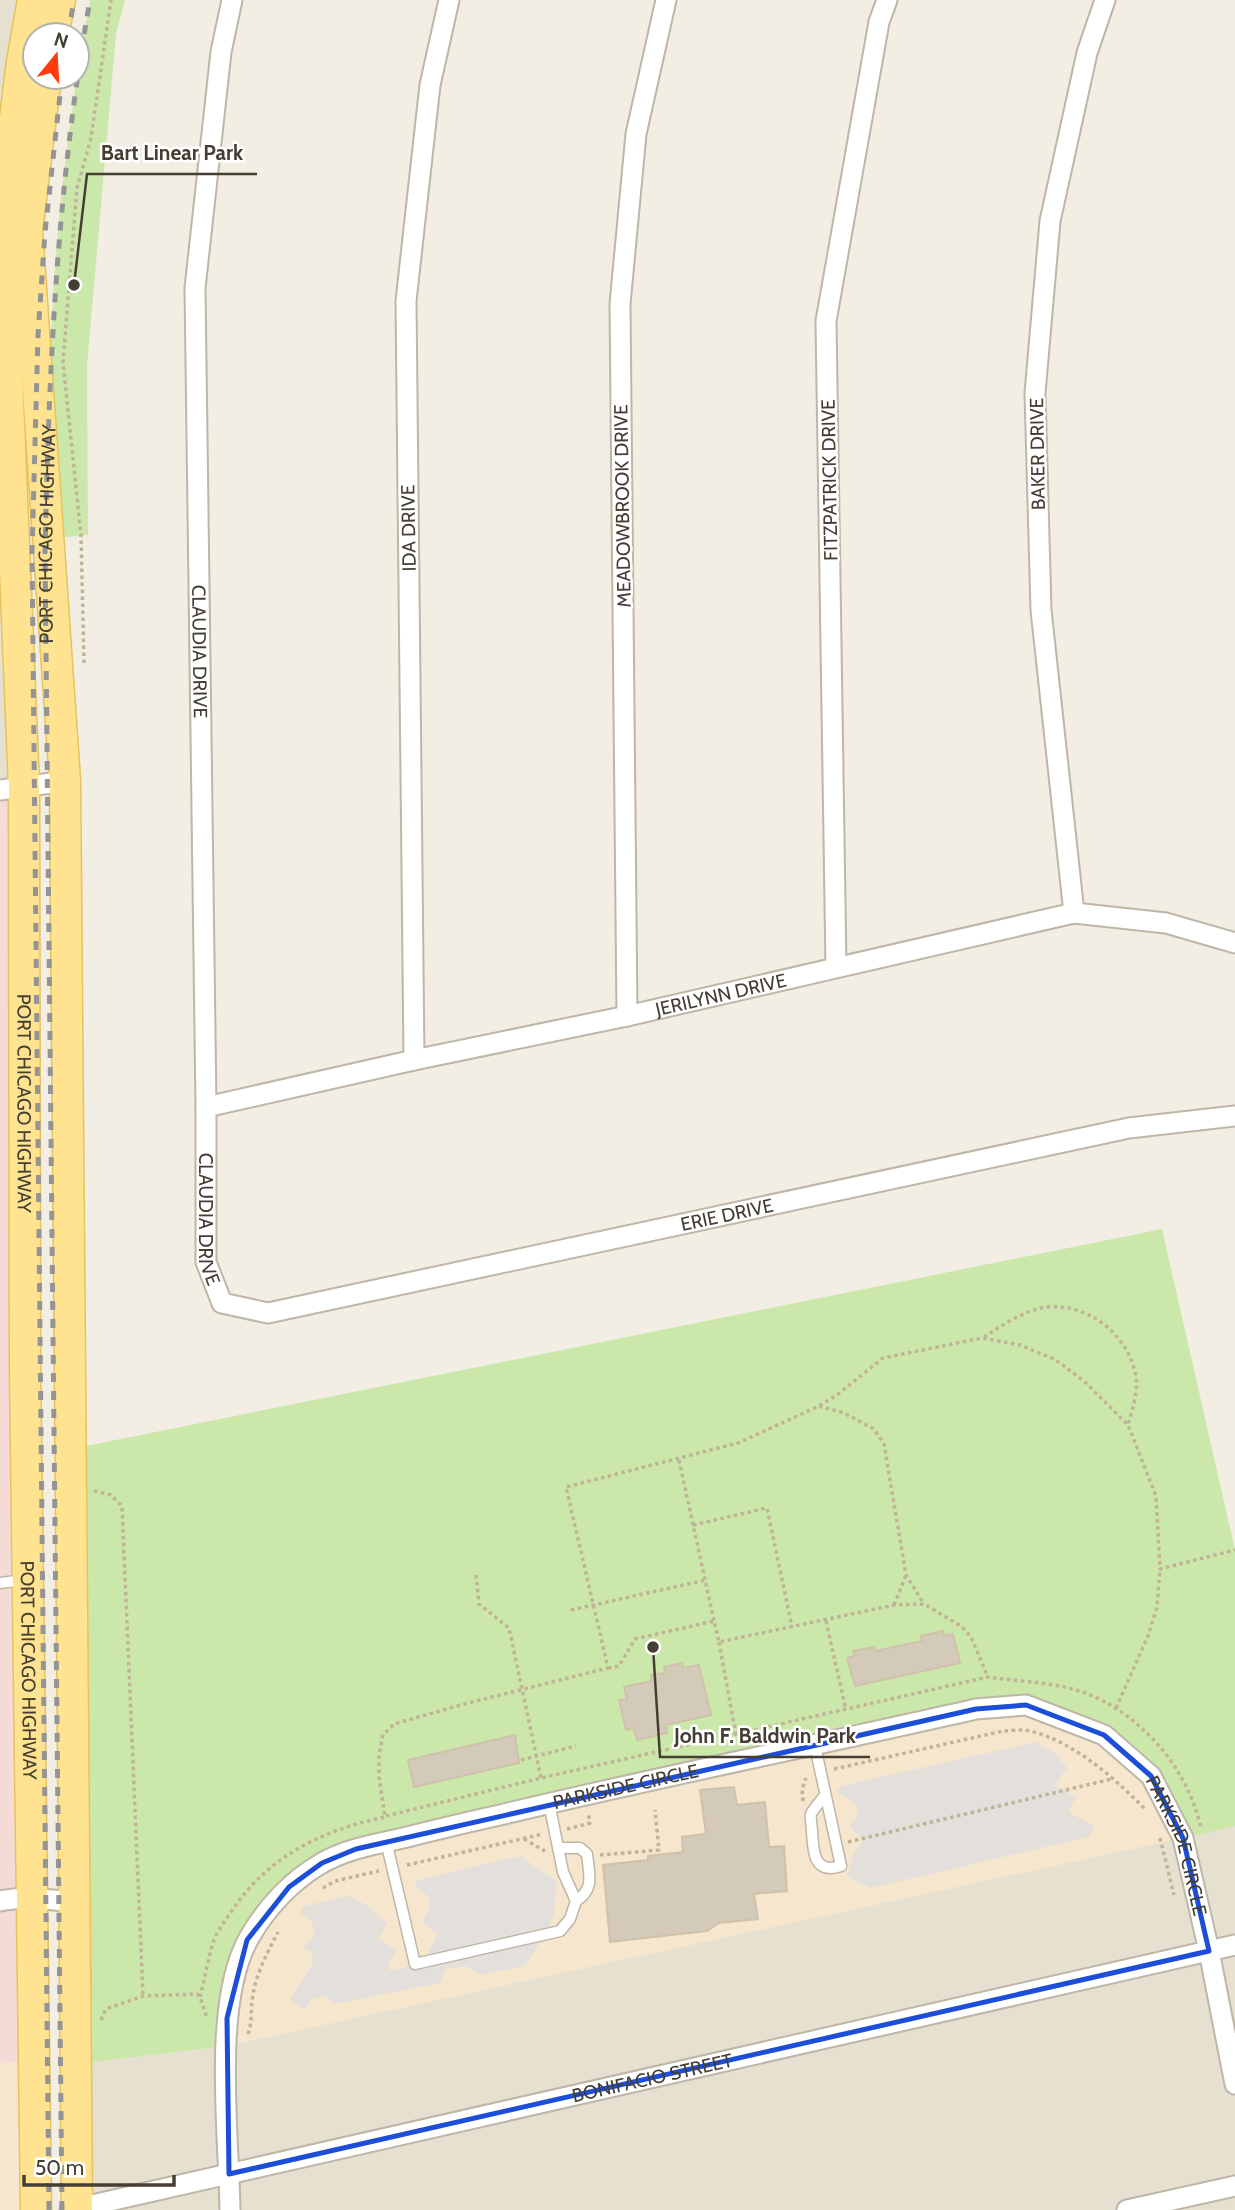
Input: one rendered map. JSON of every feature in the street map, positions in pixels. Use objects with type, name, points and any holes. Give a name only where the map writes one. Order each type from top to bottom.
[{"type":"main road","name":"PORT CHICAGO HIGHWAY","points":[[33,0],[22,62],[1,231],[12,789],[13,1581],[31,1898],[36,2210]]},
{"type":"main road","points":[[56,21],[60,0]]},
{"type":"main road","name":"PORT CHICAGO HIGHWAY","points":[[44,91],[27,231],[65,781],[75,1902],[75,2210]]},
{"type":"main road","points":[[13,1581],[71,1584]]},
{"type":"street","name":"CLAUDIA DRIVE","points":[[222,1303],[206,1262],[195,288],[220,52],[232,0]]},
{"type":"street","name":"IDA DRIVE","points":[[414,1060],[406,301],[430,85],[449,0]]},
{"type":"street","name":"MEADOWBROOK DRIVE","points":[[627,1016],[620,304],[636,134],[666,0]]},
{"type":"street","name":"FITZPATRICK DRIVE","points":[[836,967],[826,321],[879,22],[887,0]]},
{"type":"street","name":"BAKER DRIVE","points":[[1074,913],[1041,610],[1035,393],[1050,221],[1087,53],[1105,0]]},
{"type":"street","points":[[12,789],[65,781]]},
{"type":"street","name":"JERILYNN DRIVE","points":[[206,1107],[627,1016],[1074,913],[1166,923],[1235,943]]},
{"type":"street","name":"ERIE DRIVE","points":[[222,1303],[268,1313],[1129,1128],[1235,1116]]},
{"type":"street","name":"PARKSIDE CIRCLE","points":[[230,2210],[226,2046],[235,1977],[247,1940],[275,1902],[289,1887],[322,1863],[356,1849],[549,1803],[976,1709],[1026,1705],[1104,1735],[1150,1776],[1183,1838],[1235,2084]]},
{"type":"street","points":[[0,1901],[31,1898],[75,1902]]},
{"type":"street","name":"BONIFACIO STREET","points":[[75,2210],[1235,1945]]},
{"type":"street","points":[[1127,2210],[1235,2186]]},
{"type":"lane","points":[[815,1746],[841,1866],[831,1869],[821,1866],[813,1849],[811,1815],[825,1795]]},
{"type":"lane","points":[[549,1803],[563,1872],[576,1901]]},
{"type":"lane","points":[[386,1842],[415,1964],[560,1931],[570,1919],[576,1901],[585,1895],[590,1882],[587,1854],[580,1848],[558,1848]]},
{"type":"path","points":[[608,1668],[566,1487],[738,1443],[819,1406],[883,1358],[982,1338],[1014,1318],[1046,1307],[1077,1308],[1122,1339],[1135,1372],[1136,1396],[1128,1425]]},
{"type":"path","points":[[208,2019],[200,1997],[214,1939],[239,1900],[258,1877],[278,1860],[333,1830],[541,1778],[988,1677],[1076,1690],[1116,1708],[1148,1636],[1157,1607],[1160,1569],[1156,1496],[1128,1425],[1085,1382],[1056,1360],[1020,1345],[982,1338]]},
{"type":"path","points":[[819,1406],[844,1413],[874,1429],[884,1444],[906,1576],[924,1604],[961,1626],[971,1637],[988,1677]]},
{"type":"path","points":[[679,1460],[719,1642],[736,1735]]},
{"type":"path","points":[[72,1488],[111,1495],[122,1506],[143,1996]]},
{"type":"path","points":[[694,1525],[767,1508],[792,1627]]},
{"type":"path","points":[[1160,1569],[1235,1550]]},
{"type":"path","points":[[476,1575],[479,1604],[509,1628],[541,1778]]},
{"type":"path","points":[[894,1605],[906,1576]]},
{"type":"path","points":[[571,1610],[706,1580]]},
{"type":"path","points":[[719,1642],[894,1605],[924,1604]]},
{"type":"path","points":[[385,1816],[379,1777],[379,1755],[383,1735],[394,1724],[619,1666],[635,1639],[714,1621]]},
{"type":"path","points":[[827,1621],[846,1710]]},
{"type":"path","points":[[806,1775],[1003,1731],[1027,1730],[1051,1738],[1076,1751],[1147,1811]]},
{"type":"path","points":[[521,1760],[576,1746]]},
{"type":"path","points":[[837,1846],[856,1838],[1112,1780]]},
{"type":"path","points":[[314,1893],[335,1881],[590,1823],[587,1806]]},
{"type":"path","points":[[594,1856],[659,1850],[655,1810]]},
{"type":"path","points":[[1159,1834],[1175,1901]]},
{"type":"path","points":[[244,2043],[252,2021],[253,1995],[260,1969],[281,1927]]},
{"type":"path","points":[[98,2026],[106,2009],[143,1996],[197,1994],[200,1997]]},
{"type":"highlighted area","points":[[1026,1705],[1104,1735],[1151,1776],[1183,1838],[1209,1951],[229,2174],[227,2018],[247,1940],[289,1887],[322,1863],[356,1849],[976,1709]]},
{"type":"shaded area","points":[[0,0],[33,0],[30,21],[21,21],[21,87],[1,231],[24,787],[0,790]]},
{"type":"shaded area","points":[[24,787],[33,2057],[0,2064],[0,790]]},
{"type":"shaded area","points":[[1026,1705],[1104,1735],[1151,1776],[1183,1838],[226,2046],[247,1940],[322,1863]]},
{"type":"shaded area","points":[[1036,1742],[1056,1754],[1067,1768],[1055,1785],[1076,1797],[1068,1812],[1095,1826],[1088,1837],[871,1888],[847,1877],[853,1855],[864,1840],[849,1827],[859,1812],[854,1803],[837,1792],[841,1786]]},
{"type":"shaded area","points":[[1235,1825],[1235,2210],[77,2210],[76,2064],[226,2046]]},
{"type":"shaded area","points":[[520,1856],[557,1881],[554,1913],[548,1929],[525,1966],[481,1975],[465,1966],[445,1969],[440,1983],[335,2004],[324,1996],[312,1999],[305,2010],[290,1999],[313,1963],[311,1952],[303,1947],[315,1934],[312,1922],[300,1913],[304,1906],[349,1895],[371,1908],[387,1924],[378,1938],[397,1950],[388,1964],[391,1971],[432,1961],[429,1950],[438,1934],[422,1921],[430,1908],[429,1897],[414,1886],[418,1880]]},
{"type":"shaded area","points":[[33,2057],[36,2210],[0,2210],[0,2064]]},
{"type":"green space","points":[[90,0],[125,0],[116,34],[87,366],[88,535],[45,539],[51,346],[58,231],[75,91],[91,91],[91,21],[86,21]]},
{"type":"green space","points":[[1162,1229],[1235,1550],[1235,1826],[1183,1838],[1150,1776],[1104,1735],[1026,1705],[322,1863],[247,1940],[226,2046],[76,2064],[71,1449]]},
{"type":"building","points":[[943,1631],[944,1636],[953,1634],[960,1663],[855,1686],[847,1658],[855,1656],[853,1651],[874,1647],[875,1651],[922,1641],[921,1636]]},
{"type":"building","points":[[682,1663],[683,1668],[699,1665],[711,1715],[666,1725],[667,1733],[637,1740],[634,1728],[626,1730],[619,1700],[627,1699],[624,1687],[652,1681],[651,1675],[665,1673],[664,1667]]},
{"type":"building","points":[[515,1735],[519,1763],[414,1787],[408,1760]]},
{"type":"building","points":[[734,1787],[737,1805],[765,1802],[769,1847],[784,1846],[787,1891],[754,1894],[758,1919],[719,1923],[707,1931],[610,1942],[603,1865],[648,1860],[648,1856],[683,1852],[682,1837],[706,1834],[700,1790]]},
{"type":"railway","points":[[70,21],[74,0]]},
{"type":"railway","points":[[62,2210],[45,553],[52,344],[62,207],[90,0]]},
{"type":"railway","points":[[49,2210],[32,553],[38,335],[45,232],[60,91]]},
{"type":"place","name":"Bart Linear Park","points":[[74,285]]},
{"type":"place","name":"John F. Baldwin Park","points":[[653,1647]]}]
